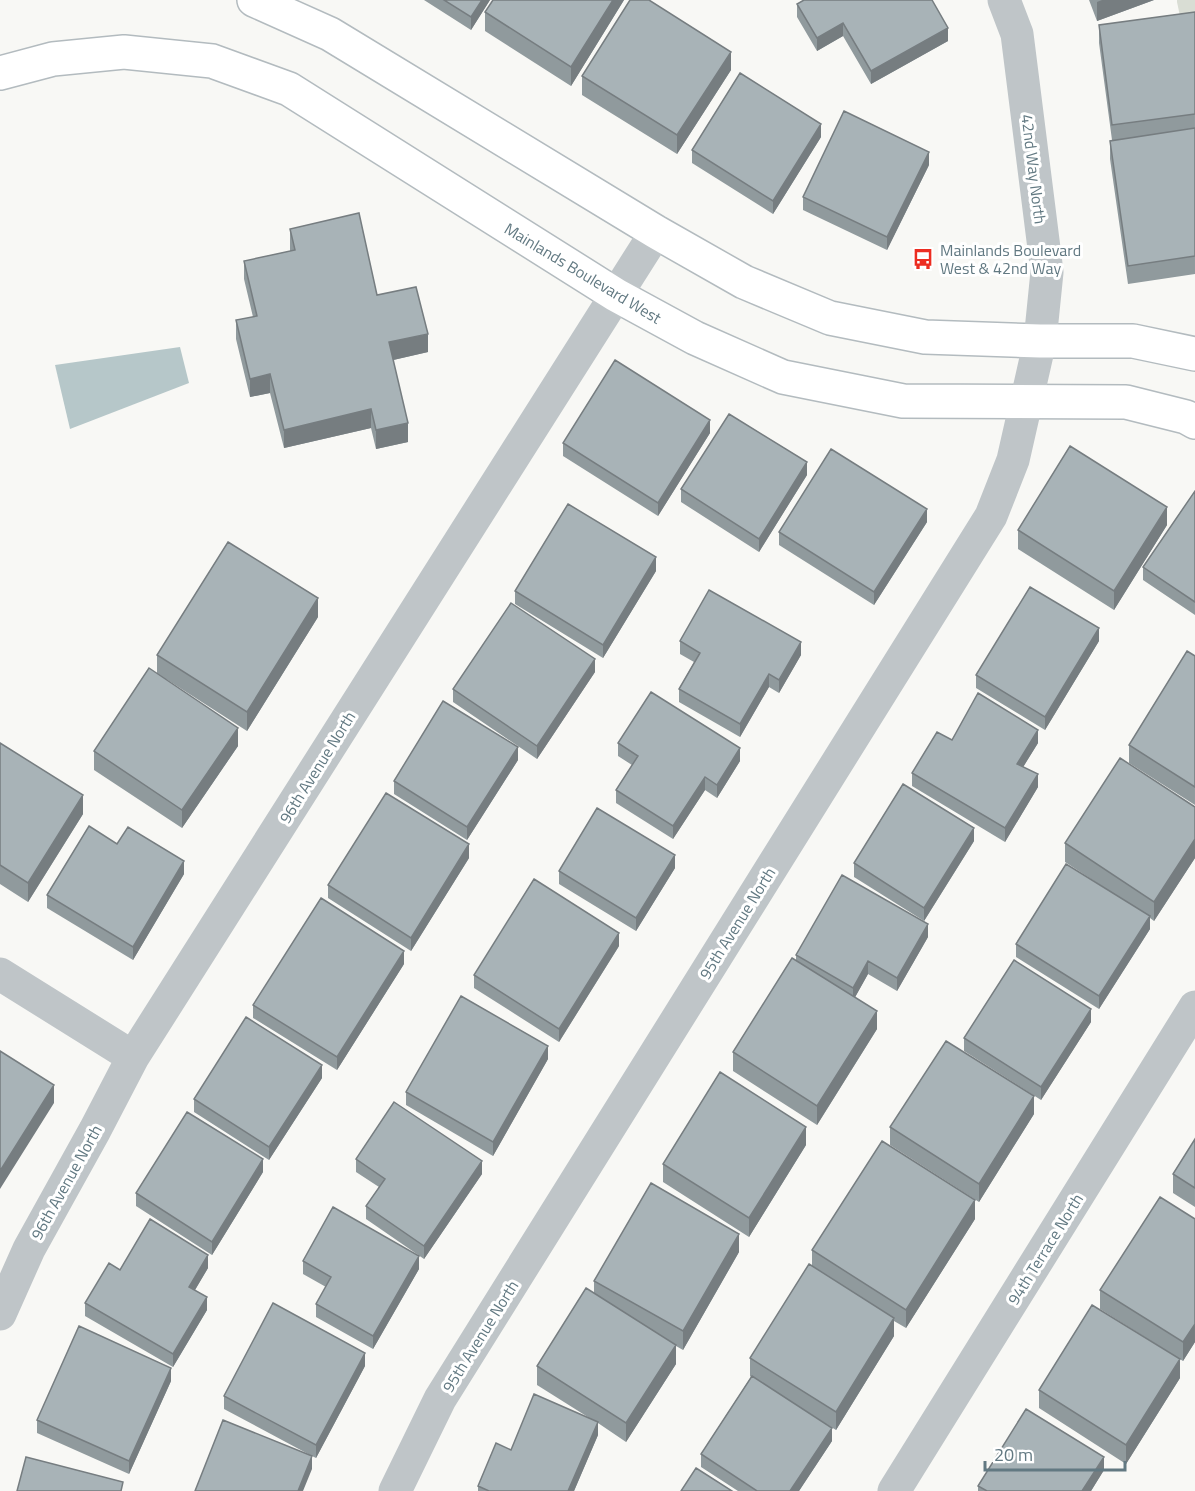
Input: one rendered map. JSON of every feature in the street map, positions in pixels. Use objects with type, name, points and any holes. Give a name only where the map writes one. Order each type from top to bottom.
[{"type":"street","points":[[254,0],[330,34],[656,232],[744,282],[830,318],[925,337],[1133,341],[1195,354]]},
{"type":"street","name":"42nd Way North","points":[[1004,0],[1017,34],[1047,272],[1040,341]]},
{"type":"street","name":"Mainlands Boulevard West","points":[[0,73],[52,59],[124,52],[212,61],[289,89],[616,295],[695,338],[783,377],[903,401],[1126,402],[1186,417],[1195,422]]},
{"type":"street","name":"96th Avenue North","points":[[0,1314],[28,1250],[133,1057],[656,232]]},
{"type":"street","name":"95th Avenue North","points":[[395,1491],[440,1399],[991,516],[1013,460],[1040,341]]},
{"type":"street","points":[[0,974],[133,1057]]},
{"type":"street","name":"94th Terrace North","points":[[894,1491],[1195,1006]]},
{"type":"shaded area","points":[[1177,0],[1195,0],[1195,87],[1177,2]]},
{"type":"shaded area","points":[[180,347],[189,383],[70,429],[55,365]]},
{"type":"building","points":[[444,0],[482,0],[471,17]]},
{"type":"building","points":[[493,0],[613,0],[571,67],[485,12]]},
{"type":"building","points":[[630,0],[649,0],[731,52],[677,135],[582,76]]},
{"type":"building","points":[[804,0],[932,0],[948,28],[871,71],[843,23],[817,38],[797,4]]},
{"type":"building","points":[[1195,12],[1195,114],[1112,125],[1099,25]]},
{"type":"building","points":[[740,73],[821,124],[773,201],[692,150]]},
{"type":"building","points":[[844,111],[929,152],[887,237],[803,197]]},
{"type":"building","points":[[1195,128],[1195,256],[1128,266],[1110,141]]},
{"type":"building","points":[[359,213],[377,295],[416,287],[428,334],[389,342],[408,423],[376,430],[371,409],[284,430],[270,374],[250,379],[236,320],[257,316],[244,261],[295,250],[290,229]]},
{"type":"building","points":[[615,360],[710,420],[658,503],[563,443]]},
{"type":"building","points":[[729,414],[807,462],[759,539],[681,489]]},
{"type":"building","points":[[1070,446],[1167,507],[1114,591],[1018,530]]},
{"type":"building","points":[[831,449],[927,509],[874,592],[779,532]]},
{"type":"building","points":[[1195,491],[1195,602],[1143,567]]},
{"type":"building","points":[[568,504],[656,557],[603,645],[515,591]]},
{"type":"building","points":[[228,542],[318,598],[247,712],[157,655]]},
{"type":"building","points":[[1030,587],[1099,628],[1045,717],[976,675]]},
{"type":"building","points":[[709,590],[801,642],[779,680],[769,674],[740,724],[679,689],[700,653],[680,641]]},
{"type":"building","points":[[511,603],[595,659],[537,746],[453,689]]},
{"type":"building","points":[[1187,651],[1195,656],[1195,787],[1129,745]]},
{"type":"building","points":[[149,668],[238,728],[182,810],[94,751]]},
{"type":"building","points":[[651,692],[740,748],[717,785],[705,777],[673,826],[616,790],[638,756],[618,743]]},
{"type":"building","points":[[978,693],[1038,730],[1017,764],[1038,774],[1005,828],[912,773],[937,732],[952,740]]},
{"type":"building","points":[[443,701],[518,747],[467,827],[394,781]]},
{"type":"building","points":[[0,743],[83,795],[28,883],[0,865]]},
{"type":"building","points":[[1120,758],[1195,807],[1195,839],[1154,902],[1065,843]]},
{"type":"building","points":[[903,784],[974,828],[924,908],[854,863]]},
{"type":"building","points":[[386,793],[469,844],[411,938],[328,885]]},
{"type":"building","points":[[597,808],[675,855],[636,918],[559,871]]},
{"type":"building","points":[[89,826],[117,844],[128,827],[184,861],[133,947],[47,895]]},
{"type":"building","points":[[1066,864],[1150,916],[1099,996],[1016,944]]},
{"type":"building","points":[[842,875],[928,924],[897,978],[868,961],[853,988],[796,955]]},
{"type":"building","points":[[534,879],[619,933],[559,1029],[474,975]]},
{"type":"building","points":[[321,898],[404,951],[337,1057],[253,1005]]},
{"type":"building","points":[[792,958],[877,1011],[817,1106],[733,1052]]},
{"type":"building","points":[[1014,960],[1091,1009],[1041,1087],[964,1038]]},
{"type":"building","points":[[461,996],[548,1046],[493,1142],[406,1092]]},
{"type":"building","points":[[246,1017],[322,1065],[269,1147],[194,1099]]},
{"type":"building","points":[[946,1041],[1034,1096],[979,1184],[890,1127]]},
{"type":"building","points":[[0,1051],[54,1085],[0,1171]]},
{"type":"building","points":[[720,1072],[806,1127],[749,1218],[663,1164]]},
{"type":"building","points":[[394,1102],[482,1161],[424,1246],[366,1206],[385,1179],[356,1159]]},
{"type":"building","points":[[187,1112],[263,1159],[212,1242],[136,1193]]},
{"type":"building","points":[[1195,1139],[1195,1188],[1173,1174]]},
{"type":"building","points":[[882,1141],[975,1200],[906,1310],[812,1250]]},
{"type":"building","points":[[651,1183],[739,1234],[683,1331],[594,1281]]},
{"type":"building","points":[[1160,1197],[1195,1219],[1195,1324],[1183,1342],[1100,1290]]},
{"type":"building","points":[[333,1207],[419,1256],[373,1336],[316,1304],[331,1277],[303,1261]]},
{"type":"building","points":[[150,1219],[208,1255],[189,1287],[207,1297],[173,1354],[85,1303],[109,1263],[120,1270]]},
{"type":"building","points":[[809,1264],[894,1318],[836,1412],[750,1358]]},
{"type":"building","points":[[586,1288],[676,1345],[626,1423],[537,1366]]},
{"type":"building","points":[[273,1303],[365,1353],[316,1445],[224,1396]]},
{"type":"building","points":[[1092,1305],[1180,1359],[1126,1445],[1039,1390]]},
{"type":"building","points":[[79,1326],[171,1368],[129,1461],[37,1420]]},
{"type":"building","points":[[752,1376],[832,1428],[790,1491],[757,1491],[701,1454]]},
{"type":"building","points":[[534,1394],[598,1422],[568,1491],[489,1491],[478,1486],[496,1443],[511,1450]]},
{"type":"building","points":[[1026,1409],[1104,1457],[1082,1491],[987,1491],[978,1486]]},
{"type":"building","points":[[223,1420],[312,1456],[298,1491],[195,1491]]},
{"type":"building","points":[[26,1457],[123,1482],[121,1491],[17,1491]]},
{"type":"building","points":[[696,1468],[732,1491],[681,1491]]},
{"type":"place","name":"Mainlands Boulevard West & 42nd Way","points":[[923,259]]}]
